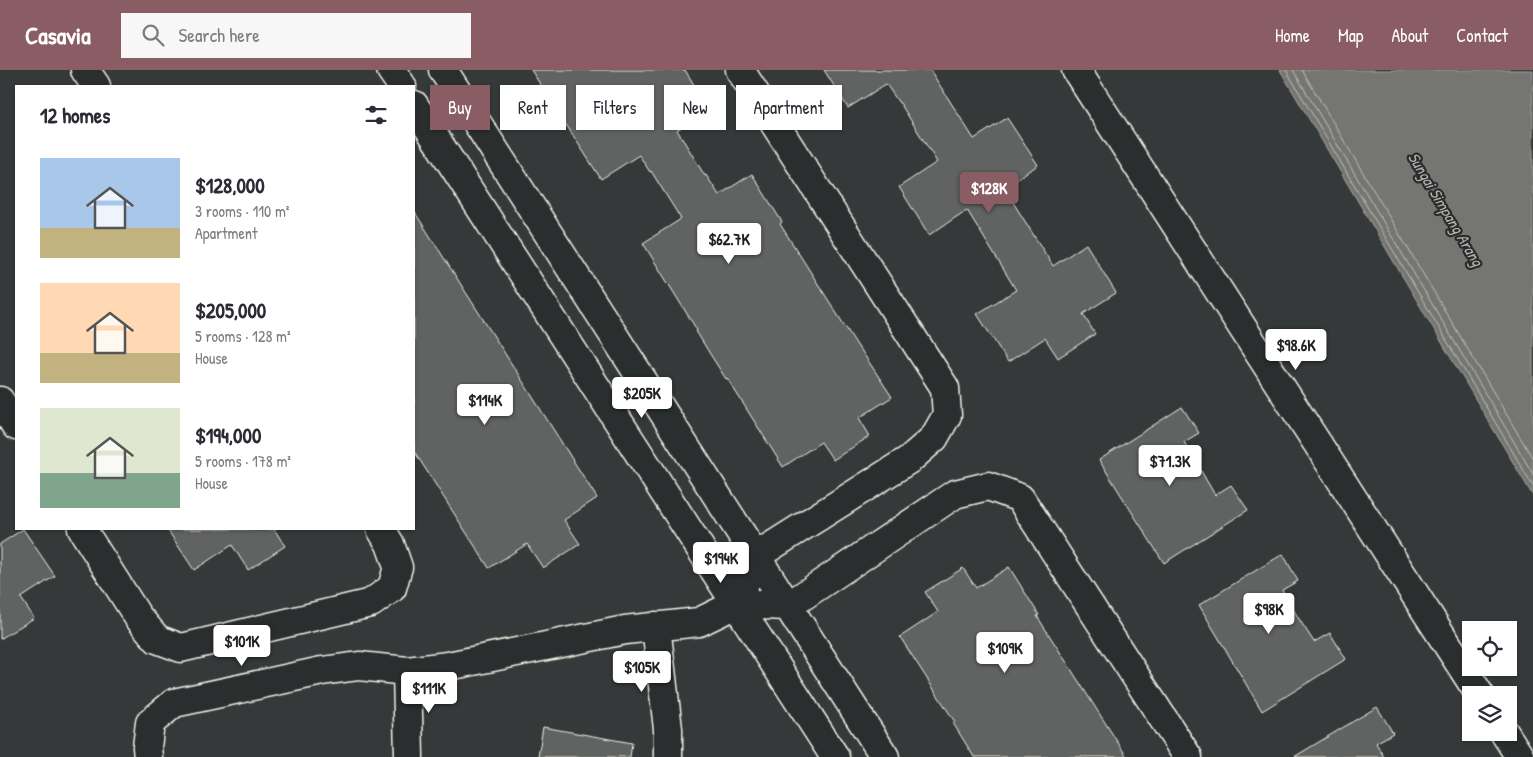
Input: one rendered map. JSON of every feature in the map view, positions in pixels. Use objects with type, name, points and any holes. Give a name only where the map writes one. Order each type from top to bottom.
[{"type":"street","points":[[85,70],[95,85]]},
{"type":"street","points":[[391,70],[401,85]]},
{"type":"street","points":[[443,70],[885,757]]},
{"type":"street","points":[[736,604],[756,556],[910,458],[934,438],[947,414],[945,388],[740,70]]},
{"type":"street","points":[[1076,70],[1474,686]]},
{"type":"street","points":[[415,107],[835,757]]},
{"type":"street","points":[[0,401],[15,424]]},
{"type":"street","points":[[148,757],[147,747],[150,722],[174,703],[322,671],[359,666],[406,671],[448,666],[625,630],[699,622],[736,604],[788,606],[955,494],[988,486],[1020,498],[1188,757]]},
{"type":"street","points":[[83,530],[138,617],[158,640],[181,648],[371,603],[392,588],[398,567],[390,544],[381,530]]},
{"type":"street","points":[[656,626],[668,730],[668,757]]},
{"type":"street","points":[[406,671],[409,757]]},
{"type":"street","points":[[1510,741],[1520,757]]},
{"type":"water","name":"Sungai Simpang Arang","points":[[1280,70],[1533,70],[1533,496]]},
{"type":"building","points":[[531,70],[685,70],[694,85],[664,85],[664,130],[677,130],[719,195],[752,174],[782,222],[780,224],[892,397],[859,418],[870,436],[833,460],[821,442],[783,467],[710,354],[643,243],[681,219],[651,171],[639,155],[601,179],[566,124],[566,85],[541,85]]},
{"type":"building","points":[[824,70],[930,70],[974,139],[1007,118],[1038,165],[1004,187],[1016,207],[1053,266],[1086,244],[1116,293],[1083,314],[1095,334],[1058,358],[1045,338],[1008,362],[977,314],[1016,290],[967,210],[929,235],[899,187],[937,162],[900,103],[886,84],[848,108],[842,98],[842,85],[833,85]]},
{"type":"building","points":[[415,213],[597,498],[564,520],[580,544],[543,568],[527,544],[489,568],[415,453]]},
{"type":"building","points":[[1182,407],[1199,433],[1184,442],[1215,495],[1231,485],[1248,510],[1164,563],[1099,460]]},
{"type":"building","points":[[24,530],[55,576],[21,598],[34,618],[0,639],[0,544]]},
{"type":"building","points":[[168,530],[275,530],[285,546],[248,570],[232,545],[194,570]]},
{"type":"building","points":[[1283,554],[1298,581],[1282,590],[1299,619],[1314,642],[1330,633],[1346,659],[1262,711],[1199,605]]},
{"type":"building","points":[[1009,567],[1039,615],[1037,616],[1127,757],[974,757],[953,723],[955,722],[900,637],[938,612],[925,592],[963,568],[976,588]]},
{"type":"building","points":[[1377,707],[1393,733],[1376,743],[1384,757],[1294,757]]},
{"type":"building","points":[[543,727],[632,743],[630,757],[538,757]]}]
